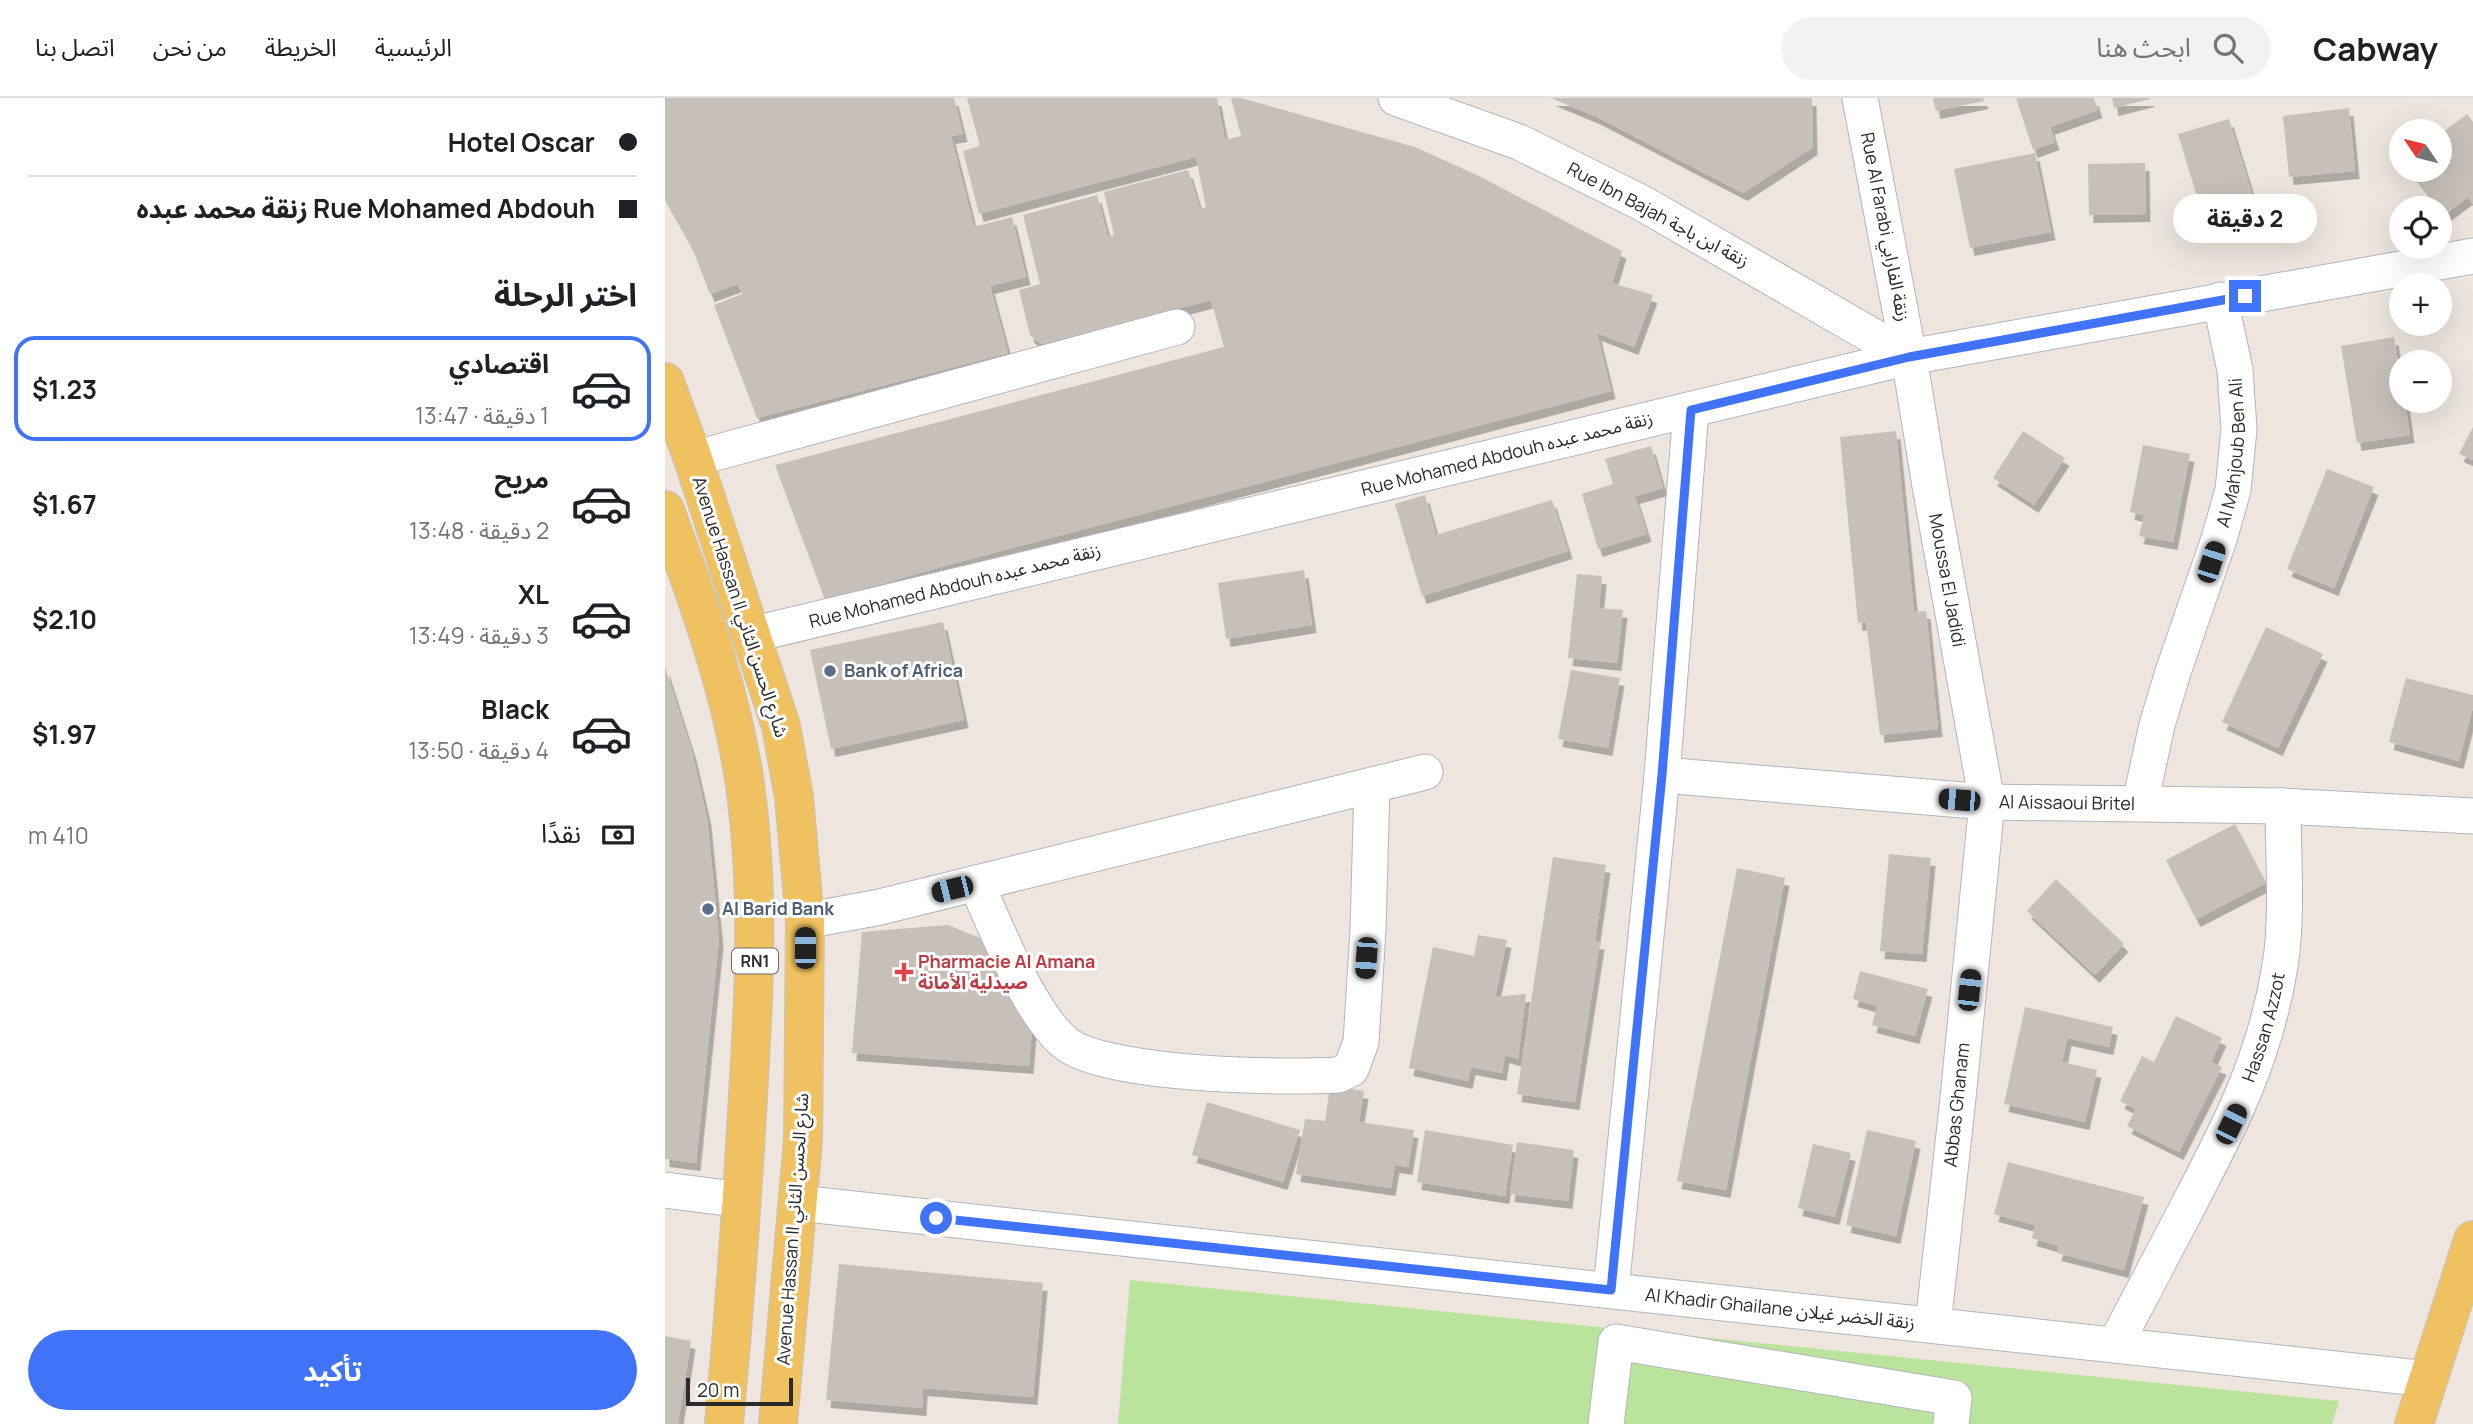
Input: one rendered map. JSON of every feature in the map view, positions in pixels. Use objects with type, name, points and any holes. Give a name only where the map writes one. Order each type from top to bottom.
[{"type":"main road","name":"Avenue Hassan II شارع الحسن الثاني","points":[[665,382],[781,726],[794,797],[805,921],[803,1140],[778,1424]]},
{"type":"main road","name":"RN1","points":[[665,510],[704,621],[730,708],[747,797],[755,888],[755,979],[743,1200],[724,1424]]},
{"type":"main road","points":[[2414,1424],[2473,1240]]},
{"type":"street","name":"Rue Ibn Bajah زنقة ابن باجة","points":[[1396,98],[1519,142],[1642,203],[1909,357]]},
{"type":"street","name":"Rue Al Farabi زنقة الفارابي","points":[[1860,98],[1909,357]]},
{"type":"street","name":"Rue Mohamed Abdouh زنقة محمد عبده","points":[[751,635],[1909,357],[2473,256]]},
{"type":"street","name":"Al Mahjoub Ben Ali","points":[[2140,803],[2157,725],[2233,490],[2239,429],[2235,370],[2220,300]]},
{"type":"street","points":[[693,459],[1177,327]]},
{"type":"street","name":"Moussa El Jadidi","points":[[1909,357],[1987,802]]},
{"type":"street","points":[[1611,1290],[1662,775],[1691,410]]},
{"type":"street","points":[[805,921],[880,907],[1425,772]]},
{"type":"street","name":"Al Aissaoui Britel","points":[[1662,775],[1987,802],[2283,806],[2473,816]]},
{"type":"street","points":[[976,883],[1013,965],[1046,1023],[1066,1044],[1092,1057],[1153,1068],[1224,1074],[1338,1075],[1351,1069],[1361,1042],[1368,930],[1371,785]]},
{"type":"street","name":"Abbas Ghanam","points":[[1933,1325],[1987,802]]},
{"type":"street","name":"Hassan Azzot","points":[[2115,1345],[2219,1148],[2259,1056],[2271,1014],[2281,962],[2284,900],[2283,806]]},
{"type":"street","points":[[665,1190],[743,1200]]},
{"type":"street","name":"Al Khadir Ghailane زنقة الخضر غيلان","points":[[798,1203],[2428,1379]]},
{"type":"street","points":[[1606,1424],[1616,1342],[1954,1398],[1951,1424]]},
{"type":"green space","points":[[1130,1280],[2339,1401],[2332,1424],[1118,1424]]},
{"type":"building","points":[[665,98],[954,98],[963,134],[951,136],[974,227],[1012,217],[1026,277],[990,286],[1008,353],[757,418],[714,305],[742,294],[738,284],[710,294],[693,250],[665,200]]},
{"type":"building","points":[[967,98],[1217,98],[1225,140],[1241,136],[1231,98],[1241,98],[1415,147],[1477,175],[1622,251],[1612,283],[1653,295],[1634,347],[1597,333],[1611,391],[955,563],[825,600],[775,465],[1224,347],[1211,300],[1041,344],[1030,335],[1019,290],[1040,284],[1023,215],[1097,195],[1108,237],[1114,235],[1104,192],[1188,170],[1200,209],[1206,207],[1196,157],[979,214],[963,151],[980,146]]},
{"type":"building","points":[[1551,98],[1812,98],[1813,147],[1743,193],[1597,117]]},
{"type":"building","points":[[1933,98],[1983,98],[1984,101],[1936,111]]},
{"type":"building","points":[[2016,98],[2094,98],[2098,110],[2050,127],[2055,142],[2033,150]]},
{"type":"building","points":[[2112,98],[2150,98],[2150,99],[2114,108]]},
{"type":"building","points":[[2349,108],[2355,171],[2289,177],[2283,116]]},
{"type":"building","points":[[2467,114],[2473,122],[2473,204],[2468,197],[2452,209],[2452,196],[2430,196],[2419,182],[2452,182],[2452,125]]},
{"type":"building","points":[[2229,119],[2252,194],[2201,210],[2178,134]]},
{"type":"building","points":[[2035,153],[2051,232],[1970,248],[1954,169]]},
{"type":"building","points":[[2145,163],[2146,214],[2089,215],[2088,164]]},
{"type":"building","points":[[2394,337],[2396,350],[2389,350],[2389,413],[2407,413],[2410,435],[2357,443],[2341,346]]},
{"type":"building","points":[[2473,427],[2473,460],[2459,454]]},
{"type":"building","points":[[1896,431],[1914,612],[1926,611],[1938,729],[1880,735],[1866,622],[1858,623],[1840,437]]},
{"type":"building","points":[[2023,431],[2065,458],[2034,505],[1993,478]]},
{"type":"building","points":[[2143,445],[2190,454],[2173,542],[2139,536],[2144,515],[2130,512]]},
{"type":"building","points":[[1651,446],[1663,488],[1635,496],[1647,534],[1598,549],[1582,494],[1613,484],[1605,459]]},
{"type":"building","points":[[2327,469],[2374,487],[2334,588],[2287,569]]},
{"type":"building","points":[[1425,495],[1436,535],[1552,500],[1568,551],[1422,596],[1395,504]]},
{"type":"building","points":[[1304,570],[1312,625],[1226,639],[1218,583]]},
{"type":"building","points":[[1577,574],[1602,576],[1599,608],[1623,610],[1617,663],[1568,658]]},
{"type":"building","points":[[943,622],[964,720],[831,749],[810,650]]},
{"type":"building","points":[[2266,627],[2323,654],[2278,748],[2222,722]]},
{"type":"building","points":[[665,667],[692,752],[707,818],[719,939],[696,1163],[665,1159]]},
{"type":"building","points":[[1571,670],[1620,678],[1608,748],[1558,739]]},
{"type":"building","points":[[2406,678],[2473,695],[2473,707],[2459,761],[2389,742]]},
{"type":"building","points":[[2235,824],[2266,883],[2196,919],[2166,860]]},
{"type":"building","points":[[1889,854],[1931,858],[1922,954],[1880,951]]},
{"type":"building","points":[[1553,857],[1606,865],[1595,941],[1600,942],[1575,1102],[1517,1094]]},
{"type":"building","points":[[1737,868],[1785,878],[1726,1190],[1677,1181]]},
{"type":"building","points":[[2056,879],[2124,944],[2095,975],[2027,911]]},
{"type":"building","points":[[948,925],[980,938],[1006,957],[1034,1006],[1029,1066],[852,1053],[862,932]]},
{"type":"building","points":[[1478,935],[1507,940],[1495,997],[1526,994],[1518,1059],[1505,1055],[1502,1073],[1471,1067],[1468,1081],[1409,1068],[1433,947],[1474,956]]},
{"type":"building","points":[[1860,971],[1928,989],[1915,1036],[1872,1025],[1877,1006],[1853,999]]},
{"type":"building","points":[[2025,1007],[2113,1027],[2109,1047],[2067,1038],[2062,1062],[2097,1070],[2085,1122],[2004,1104]]},
{"type":"building","points":[[2176,1016],[2222,1038],[2211,1062],[2222,1067],[2179,1152],[2127,1126],[2136,1109],[2120,1101],[2142,1056],[2154,1062]]},
{"type":"building","points":[[1330,1086],[1364,1091],[1359,1122],[1414,1130],[1408,1167],[1395,1165],[1391,1188],[1296,1174],[1305,1119],[1325,1121]]},
{"type":"building","points":[[1207,1102],[1300,1130],[1283,1182],[1192,1155]]},
{"type":"building","points":[[1425,1130],[1513,1145],[1505,1196],[1417,1182]]},
{"type":"building","points":[[1867,1130],[1916,1141],[1896,1236],[1846,1225]]},
{"type":"building","points":[[1517,1142],[1574,1150],[1568,1201],[1510,1194]]},
{"type":"building","points":[[1813,1144],[1851,1153],[1835,1217],[1798,1208]]},
{"type":"building","points":[[2008,1162],[2144,1197],[2124,1270],[2057,1253],[2059,1246],[2032,1238],[2035,1225],[1994,1214]]},
{"type":"building","points":[[839,1264],[1043,1283],[1033,1397],[923,1388],[922,1408],[826,1400]]},
{"type":"building","points":[[665,1336],[691,1341],[678,1424],[665,1424]]},
{"type":"place","name":"Bank of Africa","points":[[830,671]]},
{"type":"place","name":"Al Barid Bank","points":[[708,909]]},
{"type":"place","name":"Pharmacie Al Amana صيدلية الأمانة","points":[[904,972]]},
{"type":"route","points":[[936,1218],[1611,1290],[1662,775],[1691,410],[1909,357],[2245,296]]}]
